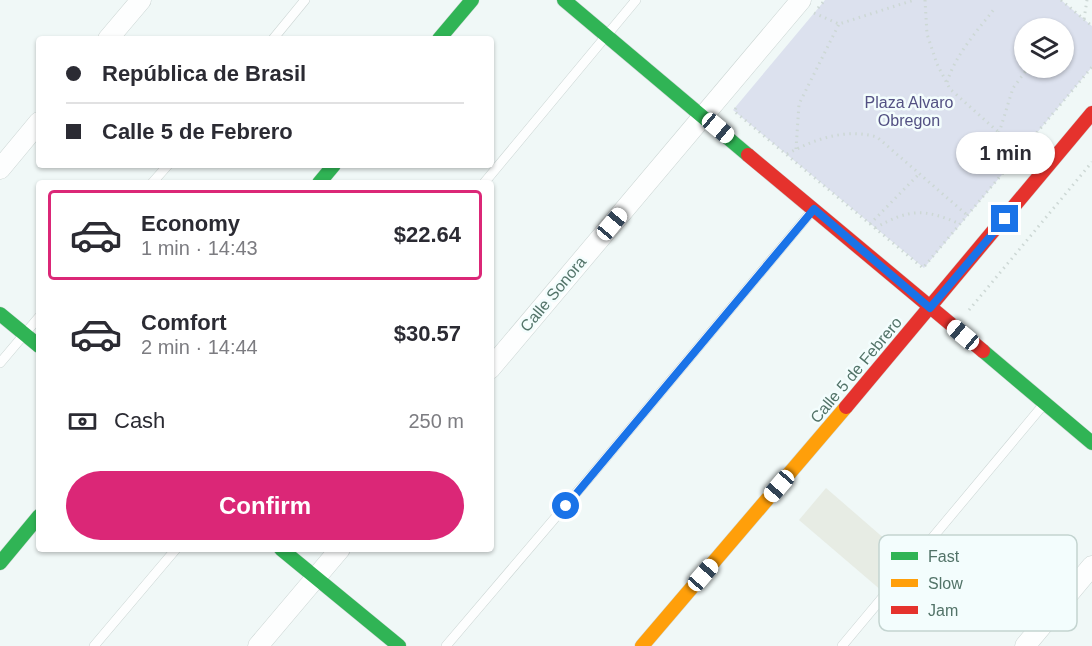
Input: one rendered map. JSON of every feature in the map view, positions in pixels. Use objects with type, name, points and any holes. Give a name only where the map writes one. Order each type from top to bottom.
[{"type":"main road","points":[[442,36],[472,0]]},
{"type":"main road","points":[[564,0],[1092,443]]},
{"type":"main road","name":"Calle 5 de Febrero","points":[[642,646],[930,308],[1092,113]]},
{"type":"main road","points":[[322,180],[332,168]]},
{"type":"main road","points":[[0,314],[36,343]]},
{"type":"main road","points":[[0,563],[36,520]]},
{"type":"main road","points":[[285,552],[399,646]]},
{"type":"street","points":[[111,36],[141,0]]},
{"type":"street","name":"Calle Sonora","points":[[494,364],[801,0]]},
{"type":"street","points":[[0,169],[36,126]]},
{"type":"street","points":[[258,646],[337,552]]},
{"type":"street","points":[[1077,584],[1092,566]]},
{"type":"street","points":[[1024,646],[1037,631]]},
{"type":"lane","points":[[276,36],[306,0]]},
{"type":"lane","points":[[486,180],[636,0]]},
{"type":"lane","points":[[155,180],[165,168]]},
{"type":"lane","points":[[446,646],[814,209]]},
{"type":"lane","points":[[0,363],[36,321]]},
{"type":"lane","points":[[934,535],[1044,403]]},
{"type":"lane","points":[[94,646],[173,552]]},
{"type":"lane","points":[[842,646],[879,601]]},
{"type":"path","points":[[825,0],[814,13],[839,24],[914,0]]},
{"type":"path","points":[[925,0],[927,34],[937,64],[950,88],[1021,152]]},
{"type":"path","points":[[1061,0],[1092,26]]},
{"type":"path","points":[[1084,19],[1087,0]]},
{"type":"path","points":[[947,82],[962,51],[995,8]]},
{"type":"path","points":[[796,149],[799,104],[839,24]]},
{"type":"path","points":[[741,102],[734,111],[923,268],[1092,67]]},
{"type":"path","points":[[999,133],[1013,88],[1020,78]]},
{"type":"path","points":[[786,154],[812,142],[840,134],[862,133],[877,137],[967,215]]},
{"type":"path","points":[[969,310],[1092,162]]},
{"type":"path","points":[[870,224],[919,174]]},
{"type":"path","points":[[875,228],[895,217],[920,212],[938,215],[960,224]]},
{"type":"shaded area","points":[[826,488],[880,535],[879,588],[799,520]]},
{"type":"green space","name":"Plaza Alvaro Obregon","points":[[825,0],[1061,0],[1092,26],[1092,67],[924,268],[733,110]]},
{"type":"traffic: fast","points":[[442,36],[472,0]]},
{"type":"traffic: fast","points":[[564,0],[748,155]]},
{"type":"traffic: fast","points":[[322,180],[332,168]]},
{"type":"traffic: fast","points":[[0,314],[36,344]]},
{"type":"traffic: fast","points":[[983,351],[1092,443]]},
{"type":"traffic: fast","points":[[0,563],[36,520]]},
{"type":"traffic: fast","points":[[285,552],[399,646]]},
{"type":"traffic: slow","points":[[642,646],[846,407]]},
{"type":"traffic: jam","points":[[846,407],[1092,113]]},
{"type":"traffic: jam","points":[[748,155],[983,351]]},
{"type":"route","points":[[566,506],[814,209],[930,308],[1005,219]]}]
